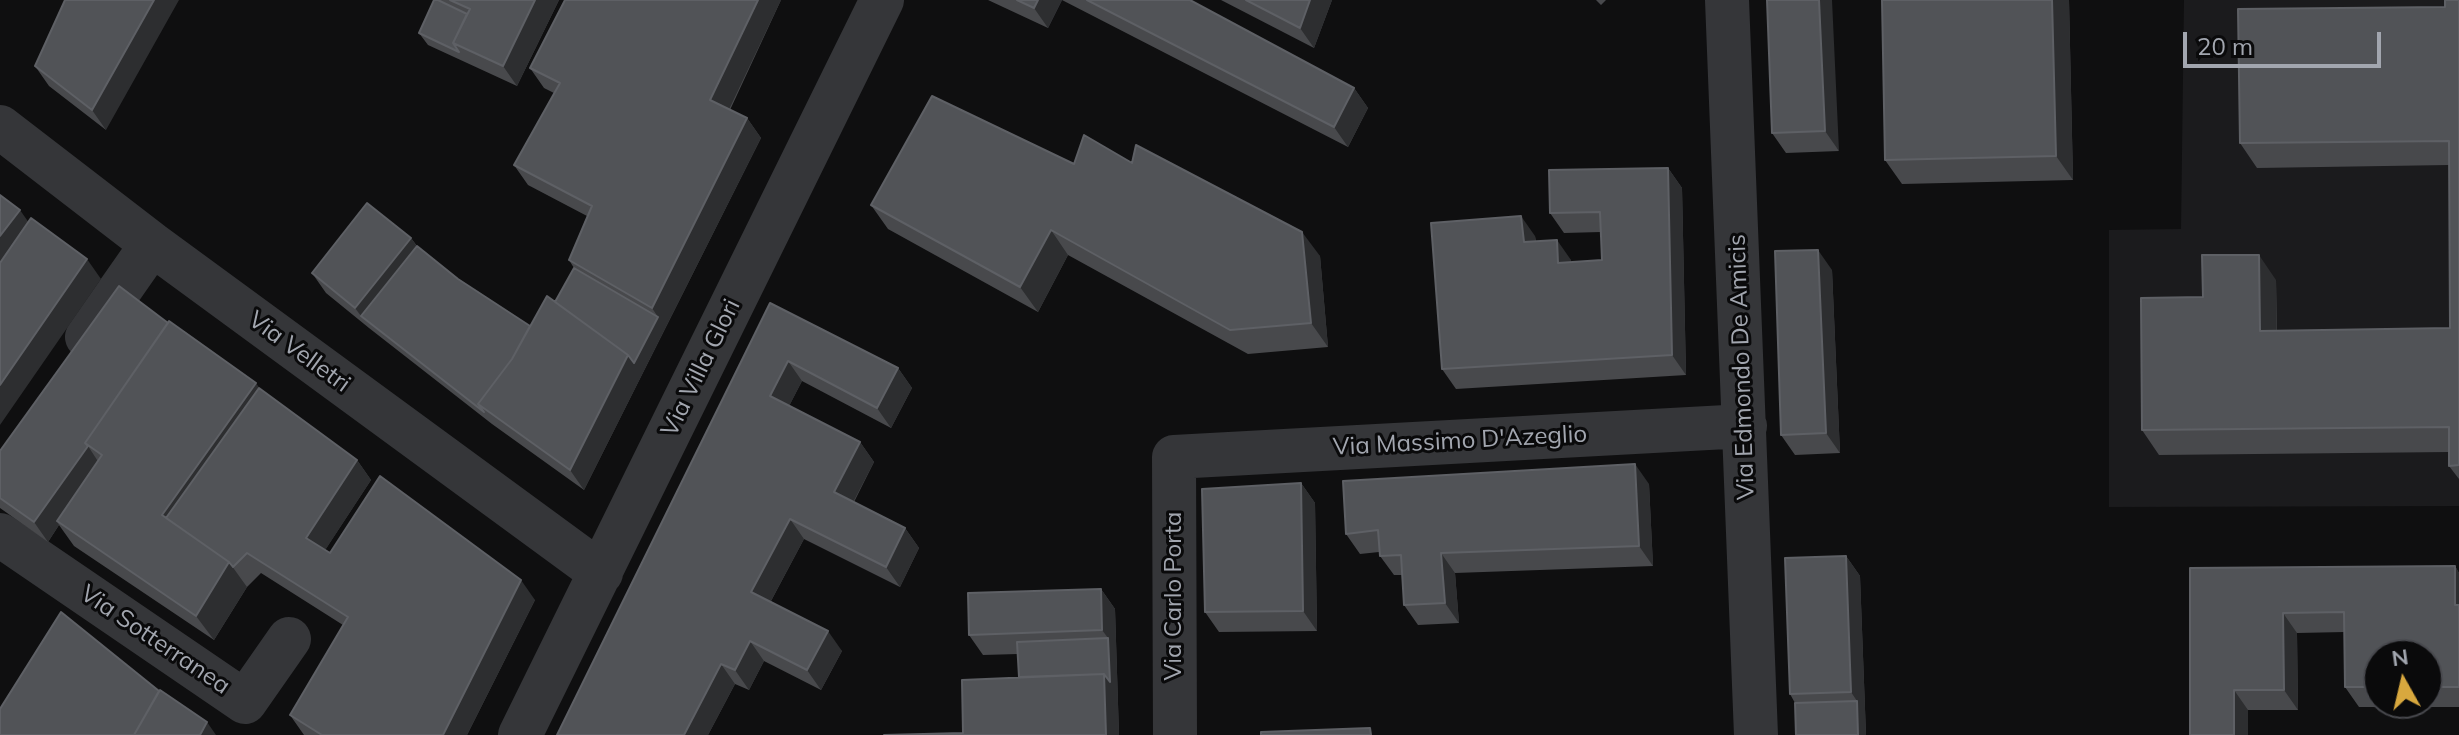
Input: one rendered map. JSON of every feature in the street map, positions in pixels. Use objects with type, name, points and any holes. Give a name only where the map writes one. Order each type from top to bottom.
[{"type":"street","name":"Via Villa Glori","points":[[520,735],[882,0]]},
{"type":"street","name":"Via Edmondo De Amicis","points":[[1727,0],[1756,735]]},
{"type":"street","name":"Via Velletri","points":[[0,127],[152,244],[601,573]]},
{"type":"street","points":[[62,372],[152,244]]},
{"type":"street","name":"Via Massimo D'Azeglio","points":[[1174,457],[1745,426]]},
{"type":"street","name":"Via Carlo Porta","points":[[1174,457],[1175,735]]},
{"type":"street","name":"Via Sotterranea","points":[[0,535],[245,702],[289,639]]},
{"type":"shaded area","points":[[2184,0],[2459,0],[2459,506],[2109,507],[2109,230],[2181,229]]},
{"type":"building","points":[[65,0],[154,0],[92,110],[35,66]]},
{"type":"building","points":[[434,0],[467,14],[453,43],[459,52],[419,33]]},
{"type":"building","points":[[450,0],[535,0],[503,66],[453,43],[470,9]]},
{"type":"building","points":[[565,0],[758,0],[710,100],[747,118],[652,308],[569,260],[592,206],[514,165],[560,83],[530,68]]},
{"type":"building","points":[[1017,0],[1038,0],[1034,8]]},
{"type":"building","points":[[1087,0],[1190,0],[1354,88],[1334,127]]},
{"type":"building","points":[[1246,0],[1310,0],[1300,28]]},
{"type":"building","points":[[1767,0],[1819,0],[1825,131],[1772,133]]},
{"type":"building","points":[[1882,0],[2052,0],[2056,156],[1885,160]]},
{"type":"building","points":[[2445,0],[2459,0],[2459,465],[2449,466],[2449,427],[2142,430],[2141,298],[2203,297],[2202,255],[2259,255],[2260,331],[2450,328],[2449,141],[2240,143],[2238,9],[2445,7]]},
{"type":"building","points":[[932,96],[1074,164],[1084,135],[1132,163],[1136,145],[1302,232],[1311,323],[1230,330],[1051,230],[1020,287],[871,205]]},
{"type":"building","points":[[1668,168],[1672,355],[1442,369],[1431,223],[1521,216],[1524,242],[1557,240],[1558,263],[1602,260],[1600,212],[1550,213],[1549,170]]},
{"type":"building","points":[[0,195],[20,210],[0,236]]},
{"type":"building","points":[[367,203],[411,238],[355,308],[312,273]]},
{"type":"building","points":[[31,218],[87,259],[0,385],[0,263]]},
{"type":"building","points":[[417,246],[458,279],[530,326],[512,359],[478,404],[484,412],[361,316]]},
{"type":"building","points":[[1818,250],[1826,433],[1781,435],[1775,251]]},
{"type":"building","points":[[574,268],[658,317],[634,363],[628,355],[555,302]]},
{"type":"building","points":[[119,286],[168,323],[34,522],[0,498],[0,451]]},
{"type":"building","points":[[547,296],[628,355],[570,470],[478,404],[512,359]]},
{"type":"building","points":[[770,303],[898,368],[877,408],[788,361],[770,396],[860,442],[834,492],[905,528],[886,567],[790,519],[751,592],[828,631],[807,670],[750,641],[735,670],[721,664],[684,735],[557,735]]},
{"type":"building","points":[[169,321],[256,383],[162,515],[229,562],[196,616],[57,521],[102,455],[85,443]]},
{"type":"building","points":[[259,388],[357,460],[306,538],[330,553],[380,476],[521,580],[443,735],[322,735],[290,715],[348,617],[247,553],[233,567],[166,518]]},
{"type":"building","points":[[1635,464],[1639,546],[1441,553],[1445,603],[1404,605],[1401,555],[1380,556],[1378,530],[1346,534],[1343,481]]},
{"type":"building","points":[[1301,483],[1303,611],[1205,612],[1202,489]]},
{"type":"building","points":[[1846,556],[1851,692],[1790,694],[1785,558]]},
{"type":"building","points":[[2455,566],[2455,605],[2459,605],[2459,687],[2443,687],[2443,639],[2363,639],[2363,687],[2345,687],[2344,612],[2283,613],[2284,690],[2234,690],[2234,735],[2190,735],[2190,568]]},
{"type":"building","points":[[1101,589],[1102,630],[969,635],[968,593]]},
{"type":"building","points":[[61,612],[159,691],[134,735],[0,735],[0,709]]},
{"type":"building","points":[[1108,638],[1110,682],[1104,674],[1019,677],[1017,642]]},
{"type":"building","points":[[1104,674],[1106,735],[884,735],[963,733],[962,680]]},
{"type":"building","points":[[160,690],[207,722],[200,735],[134,735]]},
{"type":"building","points":[[1857,701],[1858,735],[1796,735],[1795,703]]},
{"type":"building","points":[[1370,728],[1371,735],[1261,735],[1261,732]]}]
